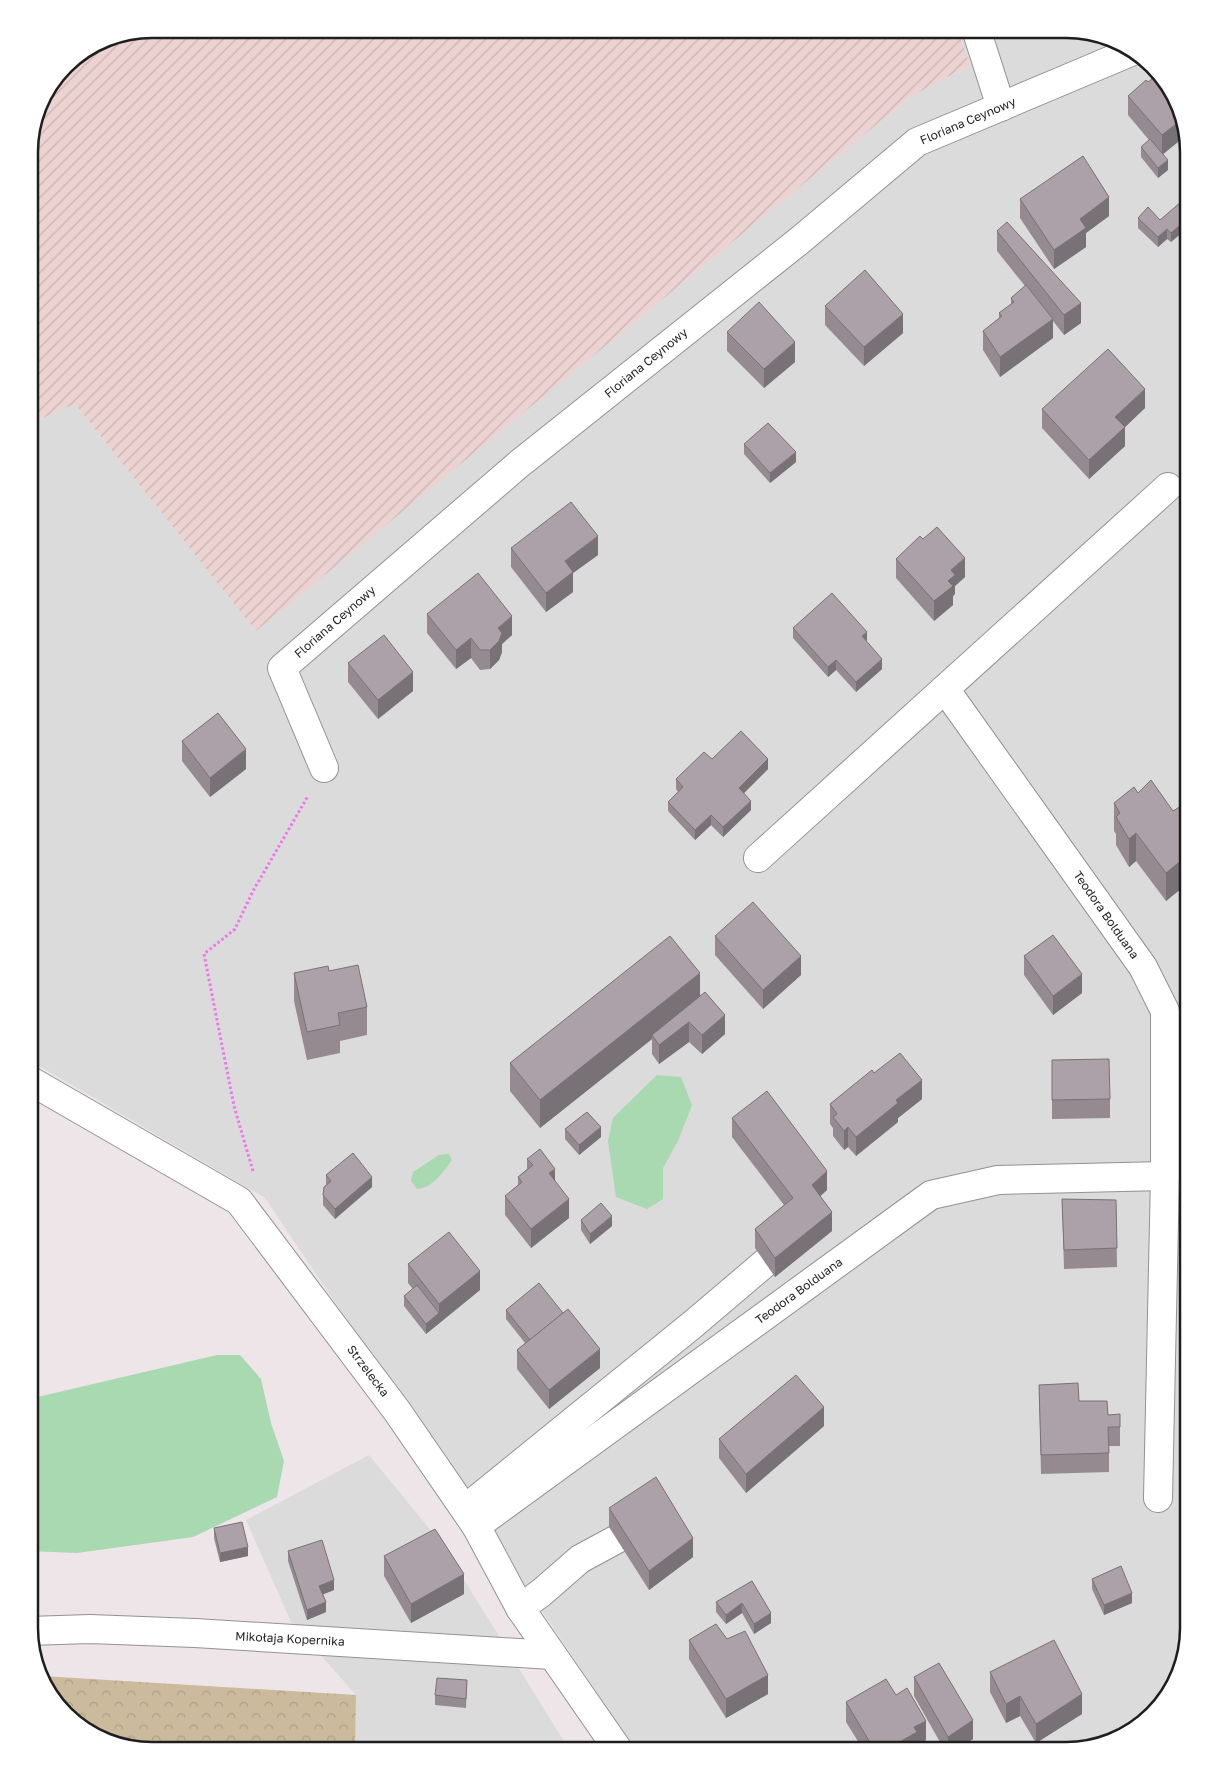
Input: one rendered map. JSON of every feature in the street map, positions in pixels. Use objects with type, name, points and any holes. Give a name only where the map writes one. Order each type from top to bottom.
[{"type":"street","points":[[979,38],[1000,107]]},
{"type":"street","name":"Floriana Ceynowy","points":[[324,768],[282,668],[519,464],[799,241],[918,142],[1125,55]]},
{"type":"street","points":[[758,858],[1168,487]]},
{"type":"street","name":"Teodora Bolduana","points":[[945,689],[1143,968],[1166,1012],[1165,1176],[1158,1498]]},
{"type":"street","name":"Strzelecka","points":[[38,1085],[239,1201],[398,1411],[470,1518],[520,1608],[551,1656],[613,1742]]},
{"type":"street","name":"Teodora Bolduana","points":[[470,1518],[931,1195],[998,1180],[1165,1176]]},
{"type":"street","points":[[470,1518],[765,1263]]},
{"type":"street","points":[[520,1608],[580,1559],[617,1539]]},
{"type":"street","name":"Mikołaja Kopernika","points":[[38,1631],[90,1629],[195,1633],[551,1656]]},
{"type":"path","points":[[253,1172],[234,1106],[204,954],[235,929],[253,891],[324,768]]},
{"type":"shaded area","points":[[137,38],[960,38],[970,65],[910,97],[256,631],[75,404],[38,420],[38,144],[41,122],[49,101],[57,88],[66,76],[82,61],[108,46]]},
{"type":"shaded area","points":[[960,38],[1080,38],[1095,41],[1109,46],[1135,61],[1156,82],[1171,108],[1179,137],[1180,1628],[1176,1658],[1171,1672],[1156,1698],[1135,1719],[1109,1734],[1080,1742],[630,1742],[265,1198],[38,1065],[38,420],[75,404],[256,630],[910,97],[970,65]]},
{"type":"shaded area","points":[[657,1075],[681,1077],[692,1105],[678,1141],[663,1168],[663,1199],[647,1209],[616,1197],[608,1141],[613,1118]]},
{"type":"shaded area","points":[[449,1154],[452,1160],[433,1183],[417,1189],[411,1181],[413,1172],[439,1155]]},
{"type":"shaded area","points":[[217,1355],[240,1355],[261,1379],[271,1423],[284,1461],[277,1497],[193,1537],[77,1553],[38,1551],[38,1397]]},
{"type":"shaded area","points":[[369,1455],[442,1544],[564,1742],[355,1742],[356,1695],[291,1622],[246,1520]]},
{"type":"green space","points":[[48,1676],[356,1695],[355,1742],[144,1742],[129,1740],[101,1731],[82,1719],[61,1698]]},
{"type":"building","points":[[1153,78],[1156,82],[1171,108],[1176,122],[1176,124],[1162,135],[1128,96],[1146,80],[1148,82]]},
{"type":"building","points":[[1150,139],[1168,160],[1158,168],[1141,147]]},
{"type":"building","points":[[1083,156],[1109,197],[1080,219],[1086,228],[1054,250],[1020,199]]},
{"type":"building","points":[[1180,203],[1180,225],[1171,233],[1167,229],[1158,237],[1138,218],[1148,207],[1160,220]]},
{"type":"building","points":[[1007,222],[1081,303],[1064,315],[997,231]]},
{"type":"building","points":[[865,270],[903,314],[864,347],[825,306]]},
{"type":"building","points":[[1026,285],[1053,319],[1000,357],[983,331],[1002,316],[999,313],[1014,302],[1011,298]]},
{"type":"building","points":[[759,302],[795,342],[764,369],[727,332]]},
{"type":"building","points":[[1108,349],[1145,389],[1115,417],[1125,427],[1089,460],[1042,409]]},
{"type":"building","points":[[768,423],[796,452],[770,473],[744,444]]},
{"type":"building","points":[[571,502],[598,536],[565,561],[573,572],[546,593],[511,548]]},
{"type":"building","points":[[937,527],[965,558],[951,570],[955,575],[948,581],[953,586],[934,601],[896,559],[920,536],[923,539]]},
{"type":"building","points":[[478,573],[512,616],[498,628],[502,633],[499,641],[490,650],[480,650],[471,638],[456,650],[427,614]]},
{"type":"building","points":[[832,593],[867,632],[862,636],[882,659],[856,682],[836,660],[828,667],[793,628]]},
{"type":"building","points":[[384,635],[413,672],[378,700],[348,663]]},
{"type":"building","points":[[218,713],[246,749],[210,778],[182,741]]},
{"type":"building","points":[[741,731],[768,759],[739,788],[751,801],[723,827],[711,815],[695,830],[668,802],[683,787],[676,779],[704,752],[712,759]]},
{"type":"building","points":[[1151,780],[1173,811],[1180,807],[1180,862],[1166,873],[1136,833],[1129,839],[1116,817],[1120,813],[1114,803],[1134,787],[1138,793]]},
{"type":"building","points":[[753,902],[801,956],[763,990],[715,936]]},
{"type":"building","points":[[1053,935],[1082,974],[1053,996],[1024,956]]},
{"type":"building","points":[[670,936],[700,973],[540,1100],[510,1063]]},
{"type":"building","points":[[358,965],[367,1007],[338,1013],[340,1025],[307,1032],[294,973],[328,966],[329,971]]},
{"type":"building","points":[[705,992],[725,1015],[702,1035],[689,1022],[659,1045],[652,1035]]},
{"type":"building","points":[[900,1053],[922,1080],[896,1100],[898,1103],[856,1137],[848,1127],[844,1131],[833,1117],[837,1114],[830,1104],[872,1070],[874,1073]]},
{"type":"building","points":[[1109,1059],[1110,1099],[1052,1100],[1052,1060]]},
{"type":"building","points":[[767,1091],[827,1171],[812,1185],[832,1212],[775,1258],[755,1229],[793,1198],[732,1118]]},
{"type":"building","points":[[587,1112],[601,1127],[579,1145],[565,1129]]},
{"type":"building","points":[[540,1149],[555,1169],[549,1173],[569,1199],[531,1229],[505,1196],[522,1182],[518,1177],[533,1165],[527,1159]]},
{"type":"building","points":[[353,1153],[372,1177],[335,1209],[323,1195],[324,1187],[331,1181],[326,1175]]},
{"type":"building","points":[[1062,1199],[1116,1200],[1117,1248],[1064,1250]]},
{"type":"building","points":[[601,1203],[612,1216],[590,1234],[581,1220]]},
{"type":"building","points":[[449,1232],[480,1271],[439,1304],[408,1264]]},
{"type":"building","points":[[539,1283],[563,1313],[530,1340],[506,1310]]},
{"type":"building","points":[[417,1285],[439,1313],[426,1324],[404,1296]]},
{"type":"building","points":[[568,1309],[600,1349],[549,1390],[517,1350]]},
{"type":"building","points":[[796,1375],[824,1407],[746,1474],[719,1439]]},
{"type":"building","points":[[1078,1383],[1079,1401],[1107,1401],[1108,1415],[1120,1414],[1120,1427],[1108,1427],[1109,1453],[1041,1455],[1039,1385]]},
{"type":"building","points":[[656,1477],[693,1538],[649,1571],[609,1508]]},
{"type":"building","points":[[242,1522],[248,1547],[220,1553],[214,1528]]},
{"type":"building","points":[[435,1529],[464,1574],[411,1604],[384,1556]]},
{"type":"building","points":[[322,1540],[334,1580],[319,1586],[326,1602],[307,1610],[288,1551]]},
{"type":"building","points":[[1121,1566],[1132,1593],[1104,1605],[1092,1579]]},
{"type":"building","points":[[752,1581],[771,1613],[754,1624],[742,1603],[726,1615],[716,1602]]},
{"type":"building","points":[[716,1624],[727,1639],[745,1631],[768,1675],[726,1699],[689,1640]]},
{"type":"building","points":[[1054,1640],[1082,1694],[1036,1724],[1020,1696],[1006,1704],[990,1672]]},
{"type":"building","points":[[939,1663],[973,1720],[948,1737],[914,1677]]},
{"type":"building","points":[[437,1678],[467,1680],[466,1699],[435,1695]]},
{"type":"building","points":[[886,1679],[896,1695],[907,1688],[926,1721],[914,1727],[917,1732],[900,1742],[870,1742],[846,1702]]}]
